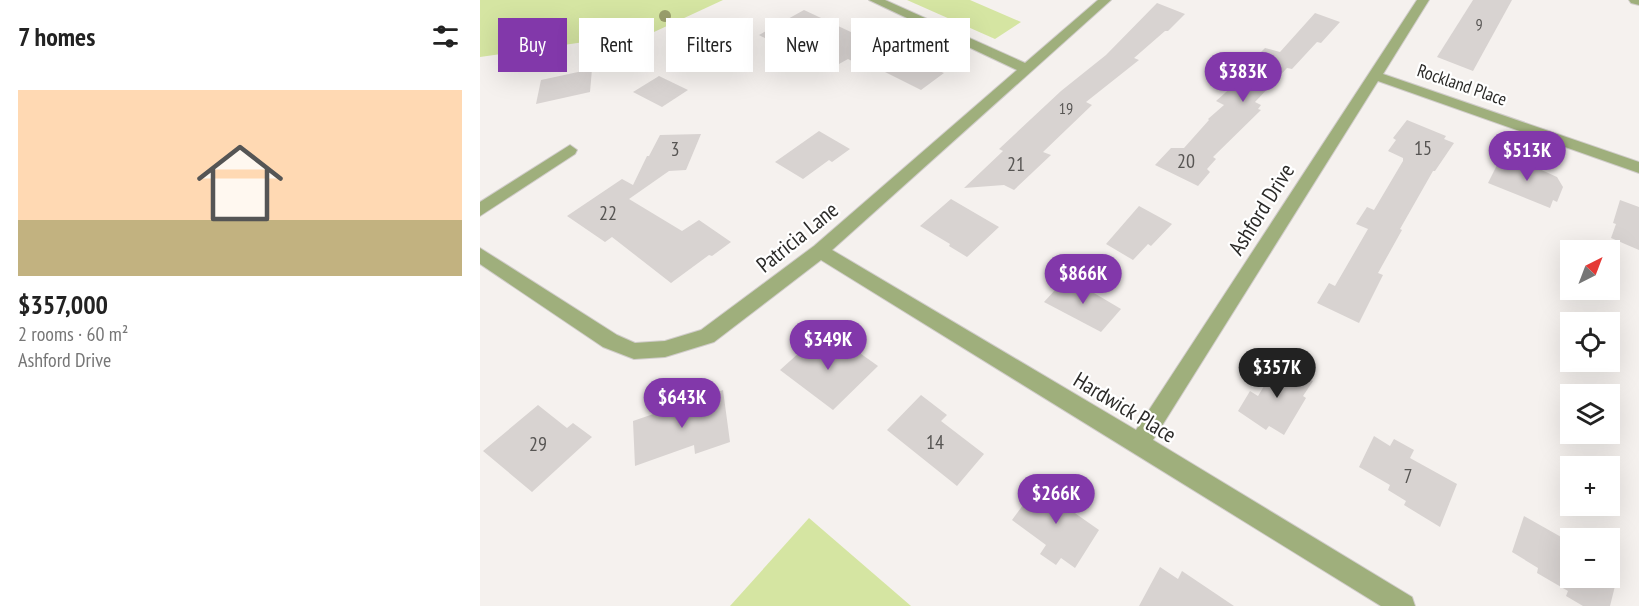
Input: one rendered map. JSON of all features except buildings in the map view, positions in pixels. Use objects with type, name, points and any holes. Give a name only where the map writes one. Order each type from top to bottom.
[{"type":"street","points":[[875,0],[1026,69]]},
{"type":"street","name":"Patricia Lane","points":[[480,255],[610,341],[634,351],[665,349],[707,336],[820,251],[1105,0]]},
{"type":"street","name":"Ashford Drive","points":[[1139,443],[1423,0]]},
{"type":"street","name":"Rockland Place","points":[[1373,75],[1639,168]]},
{"type":"street","points":[[480,210],[570,150]]},
{"type":"street","name":"Hardwick Place","points":[[820,251],[1139,443],[1403,606]]},
{"type":"green space","points":[[480,0],[723,0],[684,18],[666,18],[666,26],[654,32],[654,18],[579,18],[579,43],[567,44],[567,18],[498,18],[498,54],[480,57]]},
{"type":"green space","points":[[907,0],[970,0],[1021,22],[995,39],[970,28],[970,18],[948,18]]},
{"type":"green space","points":[[809,518],[911,606],[730,606]]}]
